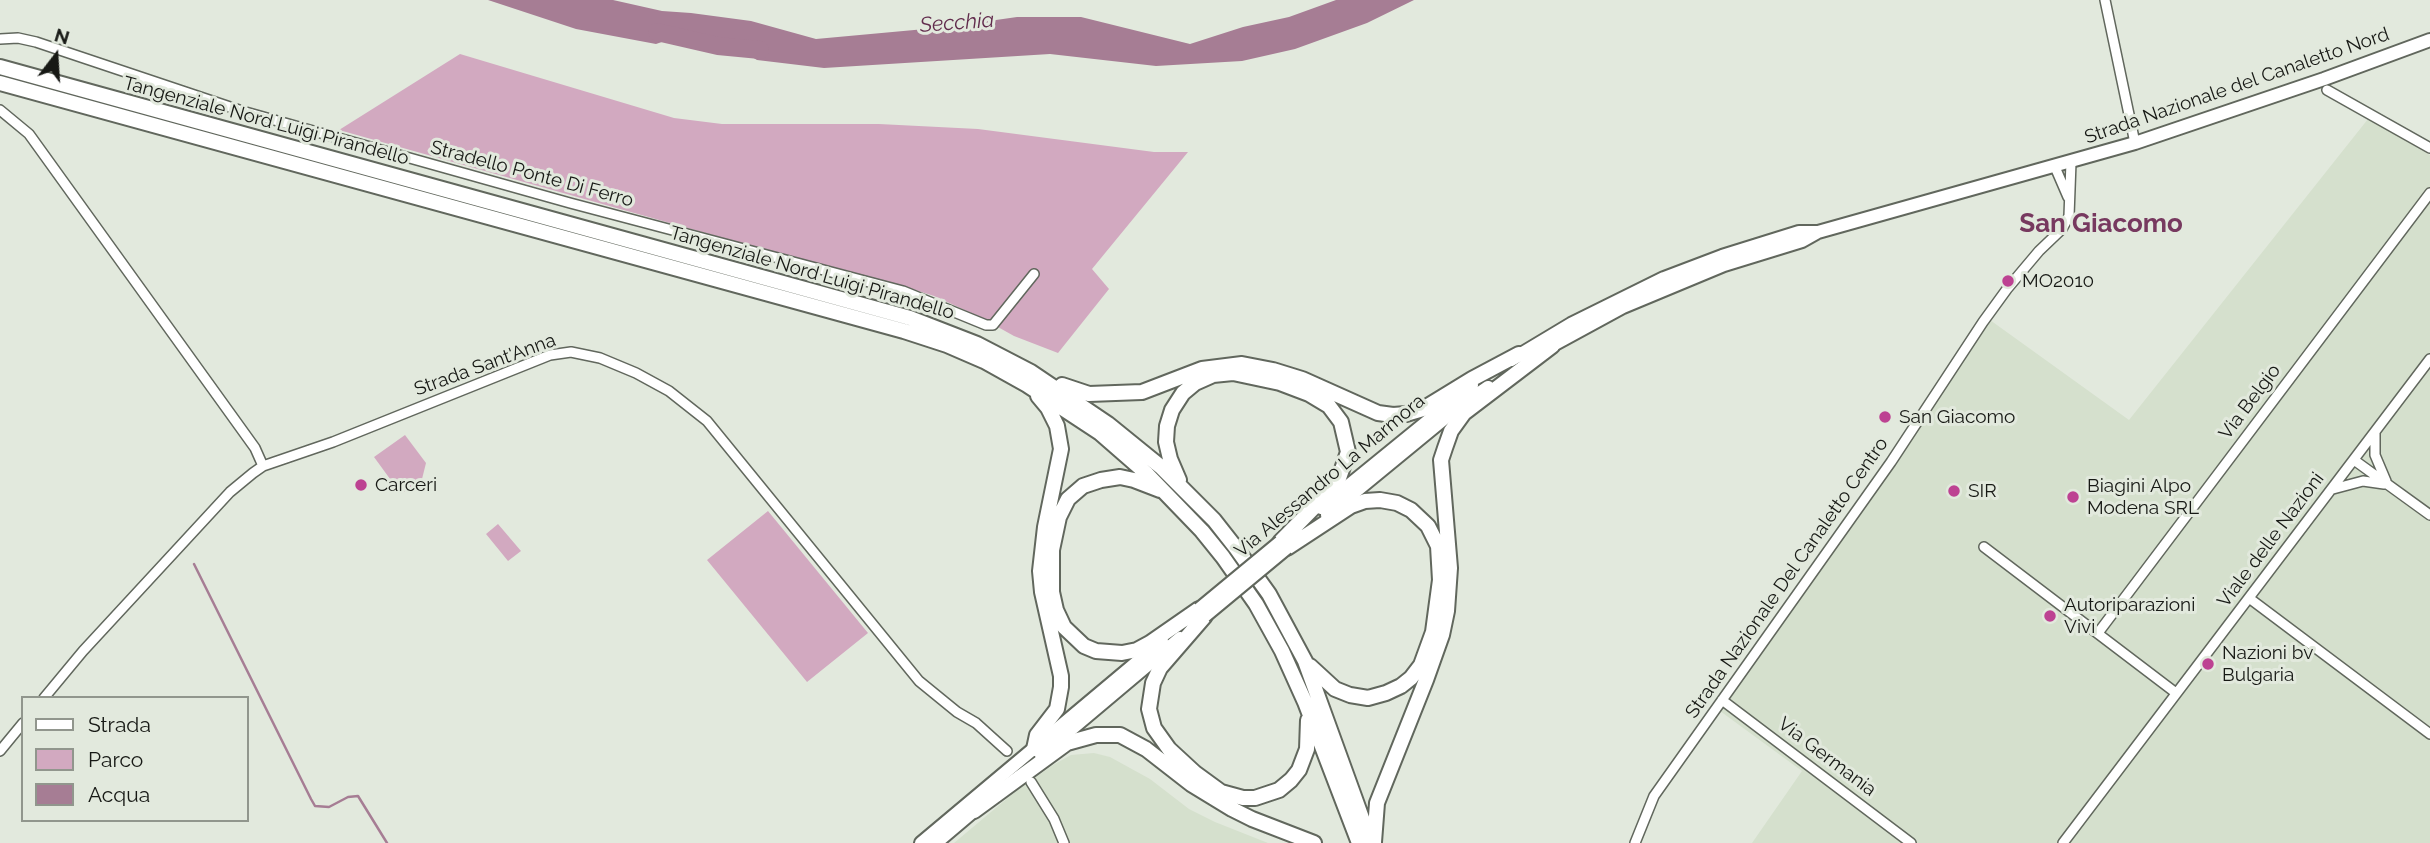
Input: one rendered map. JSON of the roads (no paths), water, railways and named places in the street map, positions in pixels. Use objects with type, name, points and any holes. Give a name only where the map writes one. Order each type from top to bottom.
[{"type":"highway","name":"Tangenziale Nord Luigi Pirandello","points":[[4,76],[904,331],[1029,378],[1108,424],[1161,467],[1214,520],[1242,557],[1269,594],[1305,661],[1372,843]]},
{"type":"highway","points":[[1372,843],[1377,803],[1426,680],[1442,635],[1447,611],[1450,568],[1441,460],[1445,447],[1451,431],[1464,413],[1552,346]]},
{"type":"highway","points":[[1029,378],[1088,394],[1142,392],[1202,369],[1242,364],[1301,379],[1378,413],[1406,415],[1423,409],[1519,354]]},
{"type":"highway","points":[[1182,487],[1170,459],[1166,442],[1167,426],[1172,410],[1183,393],[1195,383],[1213,375],[1233,373],[1280,383],[1309,394],[1329,406],[1341,422],[1348,452],[1337,484],[1284,545]]},
{"type":"highway","name":"Tangenziale Nord Luigi Pirandello","points":[[1029,378],[1100,433],[1168,494],[1209,540],[1256,604],[1273,633],[1305,702],[1359,843]]},
{"type":"highway","points":[[1029,378],[1057,426],[1061,449],[1043,537],[1040,571],[1061,687],[1056,709],[1037,735],[1034,749]]},
{"type":"highway","points":[[1168,494],[1120,477],[1083,486],[1068,499],[1059,517],[1052,550],[1052,592],[1056,610],[1064,627],[1084,646],[1096,651],[1122,653],[1137,650],[1202,613]]},
{"type":"highway","points":[[1284,545],[1351,506],[1380,499],[1411,510],[1429,526],[1438,546],[1440,580],[1433,632],[1421,665],[1411,678],[1386,693],[1368,698],[1350,695],[1335,688],[1305,661]]},
{"type":"highway","points":[[1202,613],[1160,668],[1153,683],[1149,709],[1154,728],[1169,750],[1195,773],[1221,792],[1243,798],[1255,798],[1279,790],[1292,780],[1304,761],[1309,727],[1305,702]]},
{"type":"highway","points":[[974,811],[1067,743],[1096,735],[1120,736],[1146,749],[1191,784],[1221,803],[1252,819],[1314,843]]},
{"type":"main road","name":"Strada Nazionale del Canaletto Nord","points":[[2055,167],[2324,79],[2430,40]]},
{"type":"main road","name":"Via Alessandro La Marmora","points":[[921,843],[1284,545],[1449,402],[1519,354],[1617,299],[1722,256],[1800,232],[1818,232],[2055,167]]},
{"type":"main road","name":"Via Alessandro La Marmora","points":[[1284,545],[1457,409],[1552,346],[1623,307],[1668,287],[1724,265],[1802,242],[1818,232]]},
{"type":"main road","name":"Via Alessandro La Marmora","points":[[936,843],[1202,613]]},
{"type":"street","points":[[2105,0],[2135,143]]},
{"type":"street","name":"Stradello Ponte Di Ferro","points":[[0,39],[18,38],[36,42],[242,111],[570,203],[903,291],[986,325],[993,325],[1034,274]]},
{"type":"street","points":[[2328,90],[2430,148]]},
{"type":"street","points":[[0,110],[29,134],[255,447],[264,466]]},
{"type":"street","name":"Strada Nazionale Del Canaletto Centro","points":[[1635,843],[1654,796],[1891,462],[1957,360],[2001,297],[2039,251],[2062,229],[2069,216],[2071,162]]},
{"type":"street","points":[[2055,167],[2070,202]]},
{"type":"street","name":"Via Belgio","points":[[2098,633],[2430,193]]},
{"type":"street","name":"Strada Sant'Anna","points":[[46,696],[83,651],[230,492],[264,466],[333,442],[550,355],[571,352],[600,358],[668,391],[706,421],[919,681],[976,723],[1007,751]]},
{"type":"street","name":"Viale delle Nazioni","points":[[2063,843],[2430,359]]},
{"type":"street","points":[[2375,432],[2375,455],[2389,485]]},
{"type":"street","points":[[2354,460],[2430,515]]},
{"type":"street","points":[[2331,489],[2364,481],[2389,485]]},
{"type":"street","points":[[1984,547],[2176,692]]},
{"type":"street","points":[[2249,598],[2430,734]]},
{"type":"street","name":"Via Germania","points":[[1722,700],[1911,843]]},
{"type":"street","points":[[0,751],[21,725]]},
{"type":"street","points":[[1031,782],[1054,819],[1064,843]]},
{"type":"water","points":[[488,0],[613,0],[662,11],[751,21],[816,39],[947,27],[1017,17],[1081,17],[1190,44],[1243,27],[1289,17],[1336,0],[1414,0],[1367,23],[1295,49],[1242,61],[1156,66],[1050,54],[824,68],[757,60],[720,38],[691,32],[656,44],[576,29]]},
{"type":"waterway","name":"Secchia","points":[[657,32],[718,46],[760,50]]},
{"type":"waterway","points":[[194,564],[315,806],[329,807],[348,797],[358,796],[387,843]]},
{"type":"place","name":"MO2010","points":[[2008,281]]},
{"type":"place","name":"San Giacomo","points":[[1885,417]]},
{"type":"place","name":"Carceri","points":[[361,485]]},
{"type":"place","name":"SIR","points":[[1954,491]]},
{"type":"place","name":"Biagini Alpo Modena SRL","points":[[2073,497]]},
{"type":"place","name":"Autoriparazioni Vivi","points":[[2050,616]]},
{"type":"place","name":"Nazioni bv Bulgaria","points":[[2208,664]]},
{"type":"district","name":"San Giacomo","points":[[2101,224]]}]
